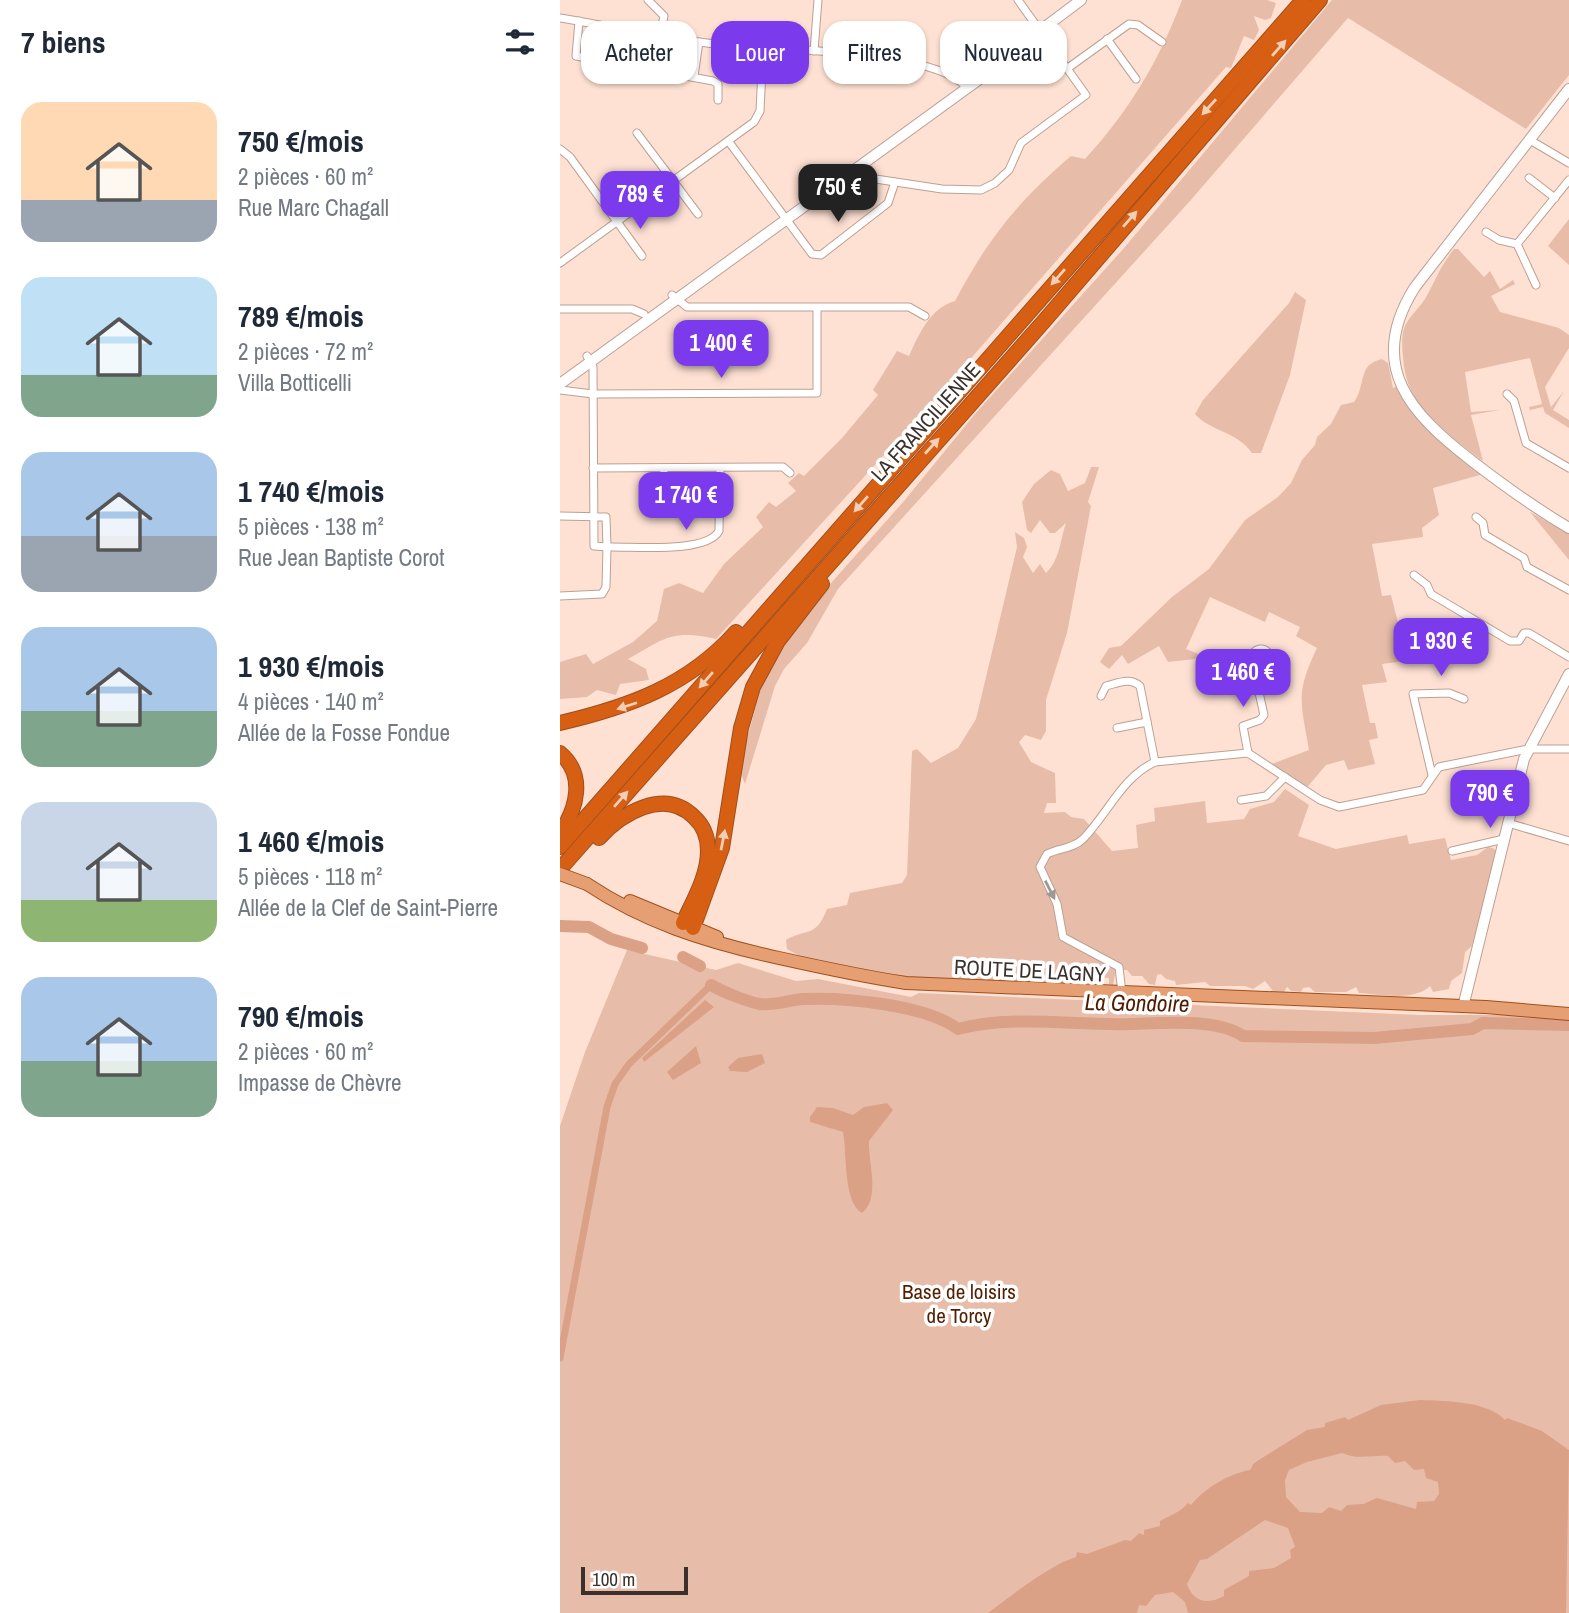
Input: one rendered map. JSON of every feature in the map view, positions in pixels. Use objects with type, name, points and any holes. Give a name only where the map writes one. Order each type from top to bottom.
[{"type":"highway","name":"LA FRANCILIENNE","points":[[560,847],[1303,0]]},
{"type":"highway","name":"LA FRANCILIENNE","points":[[560,871],[1045,320],[1320,0]]},
{"type":"highway","points":[[684,929],[722,848],[741,728],[753,687],[778,640],[848,551],[854,534]]},
{"type":"highway","points":[[560,723],[637,703],[677,683],[726,644],[786,577],[800,573]]},
{"type":"highway","points":[[560,753],[571,766],[577,791],[571,816],[560,833]]},
{"type":"highway","points":[[560,881],[623,816],[646,806],[675,806],[695,817],[708,842],[705,873],[684,929]]},
{"type":"main road","points":[[1053,21],[1081,0]]},
{"type":"main road","points":[[784,218],[854,170],[965,85]]},
{"type":"main road","points":[[560,376],[674,298],[965,85]]},
{"type":"main road","points":[[1569,89],[1411,292],[1398,324],[1395,356],[1403,391],[1428,426],[1516,494],[1569,528]]},
{"type":"main road","points":[[560,387],[589,358],[644,314],[674,298]]},
{"type":"main road","points":[[1462,1007],[1528,749],[1569,674]]},
{"type":"main road","name":"ROUTE DE LAGNY","points":[[560,871],[684,929],[770,956],[834,972],[906,983],[1536,1010],[1569,1014]]},
{"type":"street","points":[[648,0],[664,16],[663,21]]},
{"type":"street","points":[[814,51],[818,0]]},
{"type":"street","points":[[1018,0],[1034,21]]},
{"type":"street","points":[[560,18],[579,21],[575,51],[581,58]]},
{"type":"street","points":[[854,170],[862,177],[964,191],[981,190],[995,183],[1009,170],[1021,143],[1086,94],[1068,68],[1129,24],[1138,25],[1162,42]]},
{"type":"street","points":[[1107,39],[1136,79]]},
{"type":"street","points":[[697,56],[699,42],[711,43]]},
{"type":"street","points":[[809,51],[912,63],[954,76],[965,85]]},
{"type":"street","points":[[697,77],[718,83],[718,100]]},
{"type":"street","points":[[560,263],[729,142],[758,116],[760,84]]},
{"type":"street","points":[[636,133],[698,214]]},
{"type":"street","points":[[1530,139],[1569,163]]},
{"type":"street","points":[[729,142],[812,254],[821,255],[888,203],[895,182]]},
{"type":"street","points":[[560,149],[570,157],[642,256]]},
{"type":"street","points":[[1529,178],[1555,198]]},
{"type":"street","points":[[1517,244],[1569,180]]},
{"type":"street","points":[[1486,232],[1499,240],[1517,244]]},
{"type":"street","points":[[1517,244],[1536,285]]},
{"type":"street","points":[[674,298],[687,307],[909,307],[925,316]]},
{"type":"street","points":[[560,309],[632,309],[644,314]]},
{"type":"street","points":[[560,387],[593,394],[817,393],[817,309]]},
{"type":"street","points":[[589,358],[593,394],[594,546],[698,546],[715,537],[719,531],[720,468]]},
{"type":"street","points":[[1507,394],[1514,401],[1526,443],[1569,468]]},
{"type":"street","points":[[593,468],[783,467],[790,472]]},
{"type":"street","points":[[663,503],[664,468]]},
{"type":"street","points":[[560,516],[606,517],[607,547],[606,587],[602,594],[560,596]]},
{"type":"street","points":[[1476,517],[1483,523],[1485,535],[1524,558],[1527,567],[1569,590]]},
{"type":"street","points":[[1414,575],[1427,584],[1431,594],[1510,641],[1519,641],[1524,634],[1529,633],[1569,657]]},
{"type":"street","points":[[1217,657],[1256,664],[1256,679],[1264,715],[1243,726],[1248,752]]},
{"type":"street","points":[[1101,696],[1106,686],[1136,682],[1140,686],[1155,762]]},
{"type":"street","points":[[1432,775],[1413,694],[1449,693],[1464,699]]},
{"type":"street","points":[[1117,728],[1147,722]]},
{"type":"street","points":[[1122,994],[1119,968],[1063,937],[1057,904],[1042,874],[1041,863],[1047,854],[1077,844],[1135,776],[1155,762],[1248,752],[1320,800],[1339,807],[1419,792],[1426,788],[1439,767],[1528,749],[1569,749]]},
{"type":"street","points":[[1241,800],[1266,796],[1284,777]]},
{"type":"street","points":[[1508,823],[1569,841]]},
{"type":"street","points":[[1452,851],[1504,839]]},
{"type":"green space","points":[[1182,0],[1267,0],[1276,3],[1271,18],[1265,20],[1254,16],[1259,30],[1254,40],[1244,36],[1231,68],[1226,67],[938,396],[716,639],[689,635],[669,637],[628,659],[646,669],[649,680],[620,684],[616,695],[597,690],[587,697],[560,699],[560,662],[586,654],[593,664],[633,642],[657,621],[664,589],[679,583],[703,593],[724,564],[763,527],[756,517],[769,502],[776,507],[796,491],[788,483],[799,473],[804,476],[842,438],[878,395],[873,390],[897,351],[909,356],[926,323],[939,309],[955,301],[979,259],[1005,222],[1035,189],[1071,156],[1085,159],[1101,141],[1129,104],[1153,64]]},
{"type":"green space","points":[[1332,0],[1569,0],[1569,75],[1526,129],[1348,18],[1190,201],[838,589],[807,643],[784,669],[775,686],[745,784],[739,769],[764,676],[807,610],[904,501],[975,414],[1124,248]]},
{"type":"green space","points":[[1569,219],[1569,265],[1548,246]]},
{"type":"green space","points":[[1454,249],[1458,249],[1484,277],[1490,271],[1500,289],[1513,280],[1515,284],[1491,296],[1500,312],[1559,328],[1569,335],[1569,348],[1545,387],[1551,407],[1564,391],[1553,410],[1569,420],[1569,428],[1545,413],[1543,407],[1530,410],[1529,407],[1542,404],[1530,358],[1465,372],[1471,412],[1500,410],[1471,415],[1483,461],[1430,418],[1419,405],[1405,374],[1402,344],[1404,327],[1425,299]]},
{"type":"green space","points":[[1295,292],[1306,300],[1290,375],[1261,453],[1252,453],[1239,440],[1209,425],[1195,414],[1203,400],[1289,303]]},
{"type":"green space","points":[[1382,359],[1388,363],[1393,388],[1400,385],[1405,396],[1487,473],[1433,488],[1439,515],[1422,528],[1423,537],[1372,544],[1382,596],[1391,595],[1399,627],[1417,637],[1421,659],[1382,664],[1387,682],[1362,685],[1370,723],[1375,723],[1378,738],[1369,740],[1375,764],[1348,770],[1344,760],[1326,765],[1304,791],[1269,765],[1309,750],[1302,698],[1305,677],[1317,648],[1296,636],[1300,627],[1269,612],[1265,622],[1210,597],[1186,649],[1201,655],[1195,659],[1168,662],[1159,646],[1128,664],[1122,655],[1109,669],[1100,662],[1109,648],[1121,646],[1172,597],[1209,569],[1245,520],[1278,497],[1291,483],[1302,460],[1315,445],[1317,437],[1331,424],[1341,405],[1354,402],[1365,371],[1374,362]]},
{"type":"green space","points":[[1091,467],[1099,467],[1088,502],[1091,506],[1067,633],[1046,700],[1046,731],[1041,740],[1025,735],[1019,742],[1031,762],[1055,773],[1056,803],[1047,803],[1044,813],[1065,812],[1071,817],[1084,819],[1112,851],[1138,848],[1136,825],[1155,821],[1154,808],[1205,801],[1207,823],[1244,819],[1250,809],[1274,802],[1285,789],[1309,805],[1298,836],[1336,849],[1407,835],[1409,844],[1445,838],[1451,860],[1477,855],[1488,847],[1493,848],[1497,852],[1472,946],[1465,952],[1462,973],[1451,981],[1449,989],[1433,992],[1430,986],[1406,996],[1359,993],[1356,987],[1346,992],[1315,992],[1309,987],[1303,988],[1301,992],[1291,991],[1287,987],[1284,992],[1273,991],[1265,981],[1253,989],[1245,986],[1210,986],[1205,982],[1176,985],[1175,981],[1166,979],[1161,974],[1157,975],[1155,985],[1149,984],[1142,976],[1132,976],[1127,970],[1116,970],[1113,985],[1109,984],[1109,978],[1097,977],[1091,967],[1082,972],[1083,984],[974,982],[846,969],[812,961],[787,949],[786,940],[815,929],[827,909],[847,905],[850,893],[902,883],[907,875],[912,751],[917,749],[931,763],[958,748],[976,719],[1017,547],[1015,532],[1024,538],[1027,547],[1023,557],[1033,573],[1040,564],[1046,573],[1059,550],[1066,523],[1055,533],[1050,533],[1040,520],[1031,533],[1027,530],[1022,502],[1034,484],[1051,470],[1060,474],[1068,491],[1085,483]]},
{"type":"green space","points":[[1530,512],[1569,534],[1569,560]]},
{"type":"green space","name":"Base de loisirs de Torcy","points":[[627,950],[716,970],[738,963],[796,981],[818,979],[911,997],[919,993],[1420,1015],[1514,1015],[1569,1022],[1569,1613],[560,1613],[560,1126],[585,1052]]},
{"type":"shaded area","points":[[705,1000],[714,1007],[644,1062],[642,1058]]},
{"type":"shaded area","points":[[696,1046],[701,1063],[673,1080],[667,1072]]},
{"type":"shaded area","points":[[762,1054],[765,1063],[747,1072],[730,1071],[728,1067],[738,1058]]},
{"type":"shaded area","points":[[887,1103],[893,1110],[869,1141],[872,1189],[868,1207],[862,1213],[856,1207],[849,1188],[843,1132],[810,1122],[810,1117],[817,1107],[833,1108],[853,1115],[864,1107]]},
{"type":"shaded area","points":[[1420,1400],[1477,1406],[1498,1414],[1505,1420],[1507,1418],[1542,1431],[1569,1450],[1566,1613],[1188,1613],[1185,1602],[1173,1592],[1155,1595],[1146,1606],[1139,1605],[1137,1613],[988,1613],[1043,1573],[1076,1557],[1077,1552],[1087,1554],[1125,1540],[1131,1541],[1139,1533],[1144,1535],[1144,1530],[1160,1526],[1160,1521],[1188,1503],[1191,1505],[1225,1478],[1250,1470],[1254,1463],[1307,1430],[1325,1427],[1325,1423],[1345,1417],[1348,1420],[1381,1405]],"holes":[[[1342,1453],[1358,1457],[1388,1456],[1395,1463],[1405,1461],[1414,1470],[1424,1469],[1426,1478],[1438,1482],[1439,1494],[1434,1501],[1417,1502],[1416,1509],[1377,1498],[1363,1504],[1347,1505],[1341,1511],[1329,1507],[1322,1513],[1300,1512],[1286,1497],[1285,1480],[1289,1470],[1307,1462]],[[1265,1520],[1288,1528],[1295,1547],[1290,1550],[1291,1558],[1274,1568],[1249,1571],[1249,1576],[1224,1590],[1224,1596],[1218,1599],[1198,1599],[1187,1584],[1200,1560],[1207,1559]]]},
{"type":"waterway","name":"La Gondoire","points":[[560,926],[589,927],[611,939],[642,948]]},
{"type":"waterway","name":"La Gondoire","points":[[683,957],[700,966]]},
{"type":"waterway","points":[[560,1358],[607,1107],[615,1084],[629,1064],[711,985]]},
{"type":"waterway","name":"La Gondoire","points":[[711,985],[760,1004],[803,999],[884,1004],[926,1014],[958,1029],[1023,1021],[1189,1023],[1219,1026],[1243,1036],[1374,1038],[1472,1029],[1483,1023],[1569,1025]]}]
